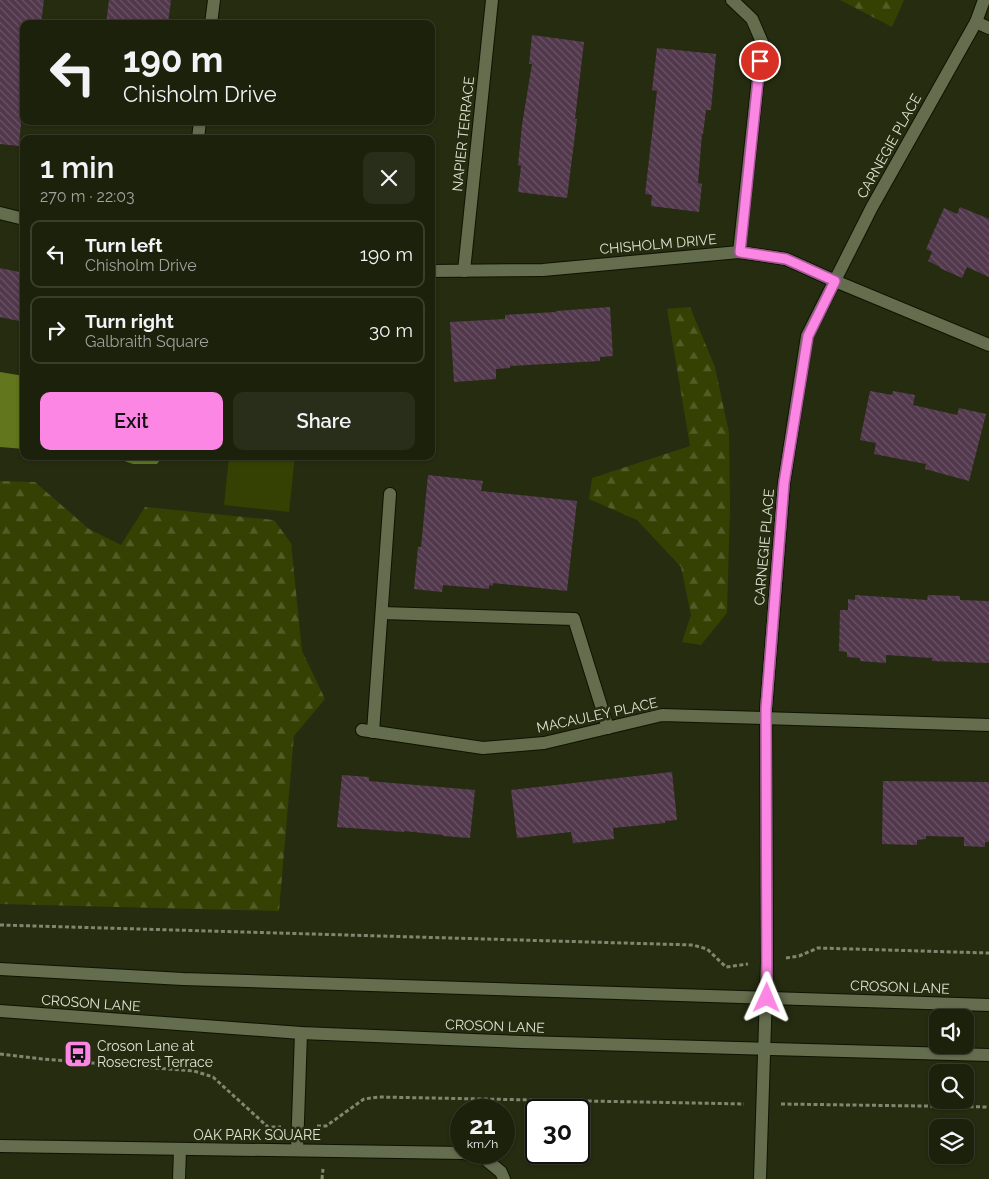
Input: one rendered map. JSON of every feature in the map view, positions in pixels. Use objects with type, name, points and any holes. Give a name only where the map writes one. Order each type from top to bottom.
[{"type":"street","points":[[212,20],[214,0]]},
{"type":"street","name":"NAPIER TERRACE","points":[[464,271],[492,0]]},
{"type":"street","points":[[732,0],[752,18],[762,42],[740,252]]},
{"type":"street","name":"CARNEGIE PLACE","points":[[760,1179],[767,998],[766,719],[784,483],[806,346],[808,336],[872,207],[976,22],[984,0]]},
{"type":"street","points":[[976,22],[989,28]]},
{"type":"street","points":[[0,213],[20,218]]},
{"type":"street","name":"CHISHOLM DRIVE","points":[[435,271],[543,270],[740,252],[786,259],[989,344]]},
{"type":"street","points":[[390,494],[382,613],[574,619],[608,728]]},
{"type":"street","name":"MACAULEY PLACE","points":[[382,613],[367,731],[483,748],[544,743],[662,715],[989,725]]},
{"type":"street","name":"CROSON LANE","points":[[0,969],[183,979],[989,1005]]},
{"type":"street","name":"CROSON LANE","points":[[0,1011],[301,1033],[523,1042],[989,1055]]},
{"type":"street","points":[[297,1150],[301,1033]]},
{"type":"street","name":"OAK PARK SQUARE","points":[[0,1146],[462,1153],[484,1158],[501,1172],[504,1179]]},
{"type":"street","points":[[179,1179],[180,1150]]},
{"type":"path","points":[[0,925],[693,945],[707,949],[726,966],[767,962],[799,956],[818,948],[989,953]]},
{"type":"path","points":[[0,1054],[194,1071],[213,1077],[268,1127],[326,1126],[364,1099],[379,1097],[989,1107]]},
{"type":"green space","points":[[840,0],[904,0],[892,27]]},
{"type":"green space","points":[[690,307],[715,367],[729,433],[730,507],[727,613],[701,645],[682,642],[691,615],[681,567],[637,520],[589,499],[592,478],[690,446],[667,309]]},
{"type":"green space","points":[[229,460],[295,460],[289,512],[224,505]]},
{"type":"green space","points":[[0,481],[35,482],[89,529],[121,545],[145,507],[274,520],[291,543],[302,651],[325,699],[294,736],[279,911],[0,904]]},
{"type":"shaded area","points":[[0,372],[20,375],[20,449],[0,447]]},
{"type":"shaded area","points":[[122,460],[160,460],[157,464],[133,464]]},
{"type":"building","points":[[0,0],[44,0],[42,20],[20,20],[21,125],[19,146],[0,144]]},
{"type":"building","points":[[109,0],[171,0],[168,20],[106,20]]},
{"type":"building","points":[[532,35],[584,42],[567,198],[518,192],[521,166],[518,165],[522,125],[532,64],[529,64]]},
{"type":"building","points":[[657,48],[716,54],[711,110],[706,110],[702,134],[698,183],[702,184],[699,212],[651,206],[652,195],[645,194],[657,91],[652,90]]},
{"type":"building","points":[[960,207],[989,219],[989,277],[967,267],[962,278],[928,261],[932,252],[926,249],[944,208],[957,214]]},
{"type":"building","points":[[0,268],[20,272],[20,321],[0,317]]},
{"type":"building","points":[[610,307],[613,356],[600,357],[600,361],[510,366],[510,368],[496,369],[496,379],[454,382],[450,322],[505,319],[505,315]]},
{"type":"building","points":[[870,391],[892,395],[893,391],[915,395],[913,405],[957,415],[959,408],[986,414],[969,481],[925,469],[926,464],[874,454],[876,443],[860,440]]},
{"type":"building","points":[[428,475],[483,481],[481,491],[577,501],[567,591],[493,583],[493,586],[489,585],[489,589],[443,585],[442,592],[414,589],[418,547],[421,547]]},
{"type":"building","points":[[855,595],[927,600],[928,595],[960,596],[960,600],[989,601],[989,663],[932,661],[932,658],[886,655],[886,663],[860,661],[860,658],[847,657],[847,652],[839,651],[840,610],[848,610],[848,599],[855,600]]},
{"type":"building","points":[[672,772],[677,820],[613,828],[614,839],[573,843],[571,832],[517,838],[511,790]]},
{"type":"building","points":[[342,775],[369,777],[369,781],[475,790],[470,838],[404,831],[337,827]]},
{"type":"building","points":[[883,781],[989,782],[989,842],[985,842],[985,847],[964,846],[964,837],[926,836],[926,839],[917,840],[917,845],[882,844]]},
{"type":"place","name":"Croson Lane at Rosecrest Terrace","points":[[78,1054]]},
{"type":"route","points":[[760,61],[740,252],[786,259],[835,281],[808,336],[784,483],[766,709],[767,998]]}]
